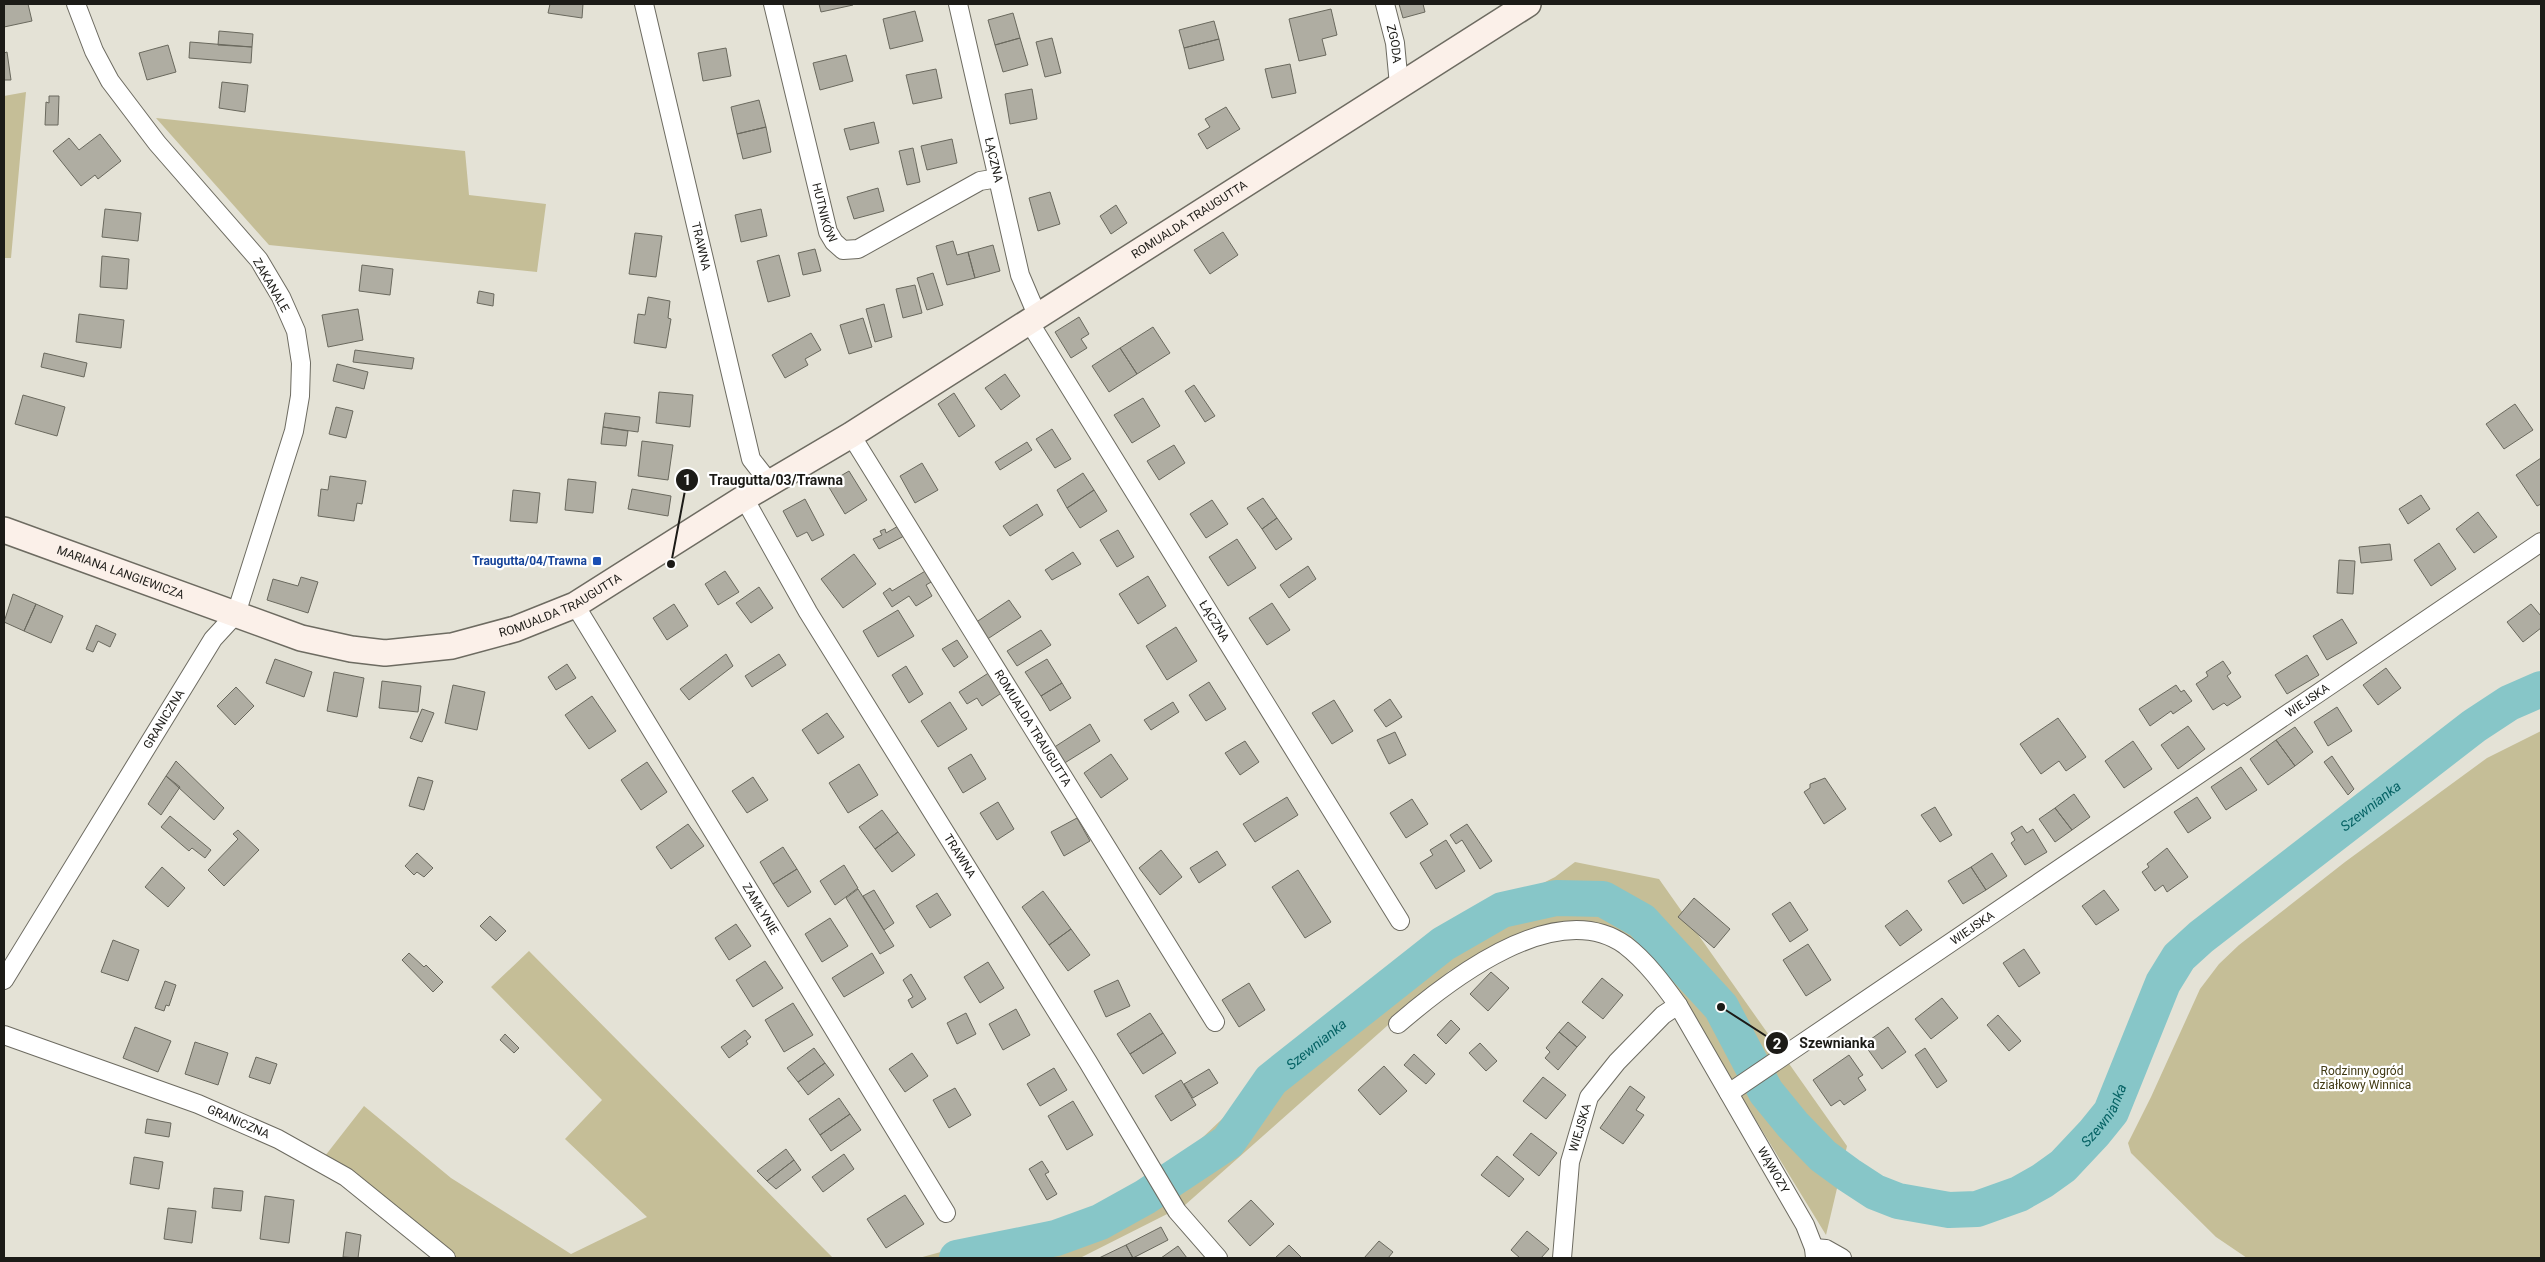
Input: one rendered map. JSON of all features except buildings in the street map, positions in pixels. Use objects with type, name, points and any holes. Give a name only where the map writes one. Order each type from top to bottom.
[{"type":"main road","name":"ROMUALDA TRAUGUTTA","points":[[236,614],[302,638],[351,649],[385,653],[452,646],[515,629],[575,606],[769,482],[851,435],[1033,317],[1528,4]]},
{"type":"main road","name":"MARIANA LANGIEWICZA","points":[[4,530],[236,614]]},
{"type":"street","name":"ZAKANALE","points":[[76,4],[94,51],[110,81],[156,143],[259,260],[281,297],[296,331],[301,364],[300,396],[294,431],[236,614]]},
{"type":"street","name":"TRAWNA","points":[[644,4],[751,459],[769,482]]},
{"type":"street","name":"HUTNIKÓW","points":[[774,4],[828,232],[834,242],[843,250],[858,249],[980,181],[998,178]]},
{"type":"street","name":"ŁĄCZNA","points":[[958,4],[1020,275],[1033,317],[1400,921]]},
{"type":"street","name":"ZGODA","points":[[1385,4],[1395,43],[1399,85]]},
{"type":"street","name":"ROMUALDA TRAUGUTTA","points":[[851,435],[1215,1022]]},
{"type":"street","name":"TRAWNA","points":[[744,498],[808,612],[1177,1211],[1218,1258]]},
{"type":"street","name":"WIEJSKA","points":[[1729,1093],[2541,542]]},
{"type":"street","name":"ZAMŁYNIE","points":[[575,606],[946,1213]]},
{"type":"street","name":"GRANICZNA","points":[[4,980],[213,639],[236,614]]},
{"type":"street","points":[[1398,1024],[1458,977],[1519,943],[1548,934],[1576,930],[1599,934],[1624,945],[1660,979],[1678,1005],[1729,1093]]},
{"type":"street","name":"WIEJSKA","points":[[1562,1258],[1570,1162],[1589,1097],[1617,1062],[1663,1015],[1678,1005]]},
{"type":"street","name":"GRANICZNA","points":[[4,1036],[198,1104],[278,1139],[346,1177],[446,1258]]},
{"type":"street","name":"WĄWOZY","points":[[1729,1093],[1805,1225],[1815,1253],[1826,1249],[1842,1258]]},
{"type":"green space","points":[[26,92],[11,258],[4,258],[4,96]]},
{"type":"green space","points":[[156,118],[465,151],[469,195],[546,204],[537,272],[269,245]]},
{"type":"green space","name":"Rodzinny ogród działkowy Winnica","points":[[2541,731],[2541,1258],[2247,1258],[2216,1237],[2131,1153],[2128,1143],[2200,989],[2219,964],[2239,945],[2345,862],[2487,758]]},
{"type":"green space","points":[[1575,862],[1659,879],[1847,1146],[1826,1235],[1691,1014],[1650,958],[1621,933],[1582,924],[1523,933],[1449,971],[1185,1205],[1080,1258],[919,1258],[1106,1206],[1180,1159],[1323,1023],[1419,946],[1555,877]]},
{"type":"green space","points":[[529,951],[833,1258],[453,1258],[325,1156],[364,1106],[451,1178],[571,1254],[647,1217],[565,1139],[602,1100],[491,987]]},
{"type":"waterway","name":"Szewnianka","points":[[957,1258],[1056,1238],[1100,1222],[1145,1197],[1228,1142],[1271,1080],[1443,944],[1502,910],[1556,898],[1603,899],[1642,921],[1721,1007],[1766,1092],[1793,1125],[1823,1156],[1875,1192],[1898,1201],[1949,1210],[1977,1209],[2019,1194],[2063,1166],[2111,1112],[2163,983],[2179,957],[2201,937],[2474,726],[2509,703],[2541,689]]},
{"type":"place","name":"Traugutta/04/Trawna","points":[[597,561]]},
{"type":"place","name":"Traugutta/03/Trawna","points":[[671,564]]},
{"type":"place","name":"Szewnianka","points":[[1721,1007]]}]
